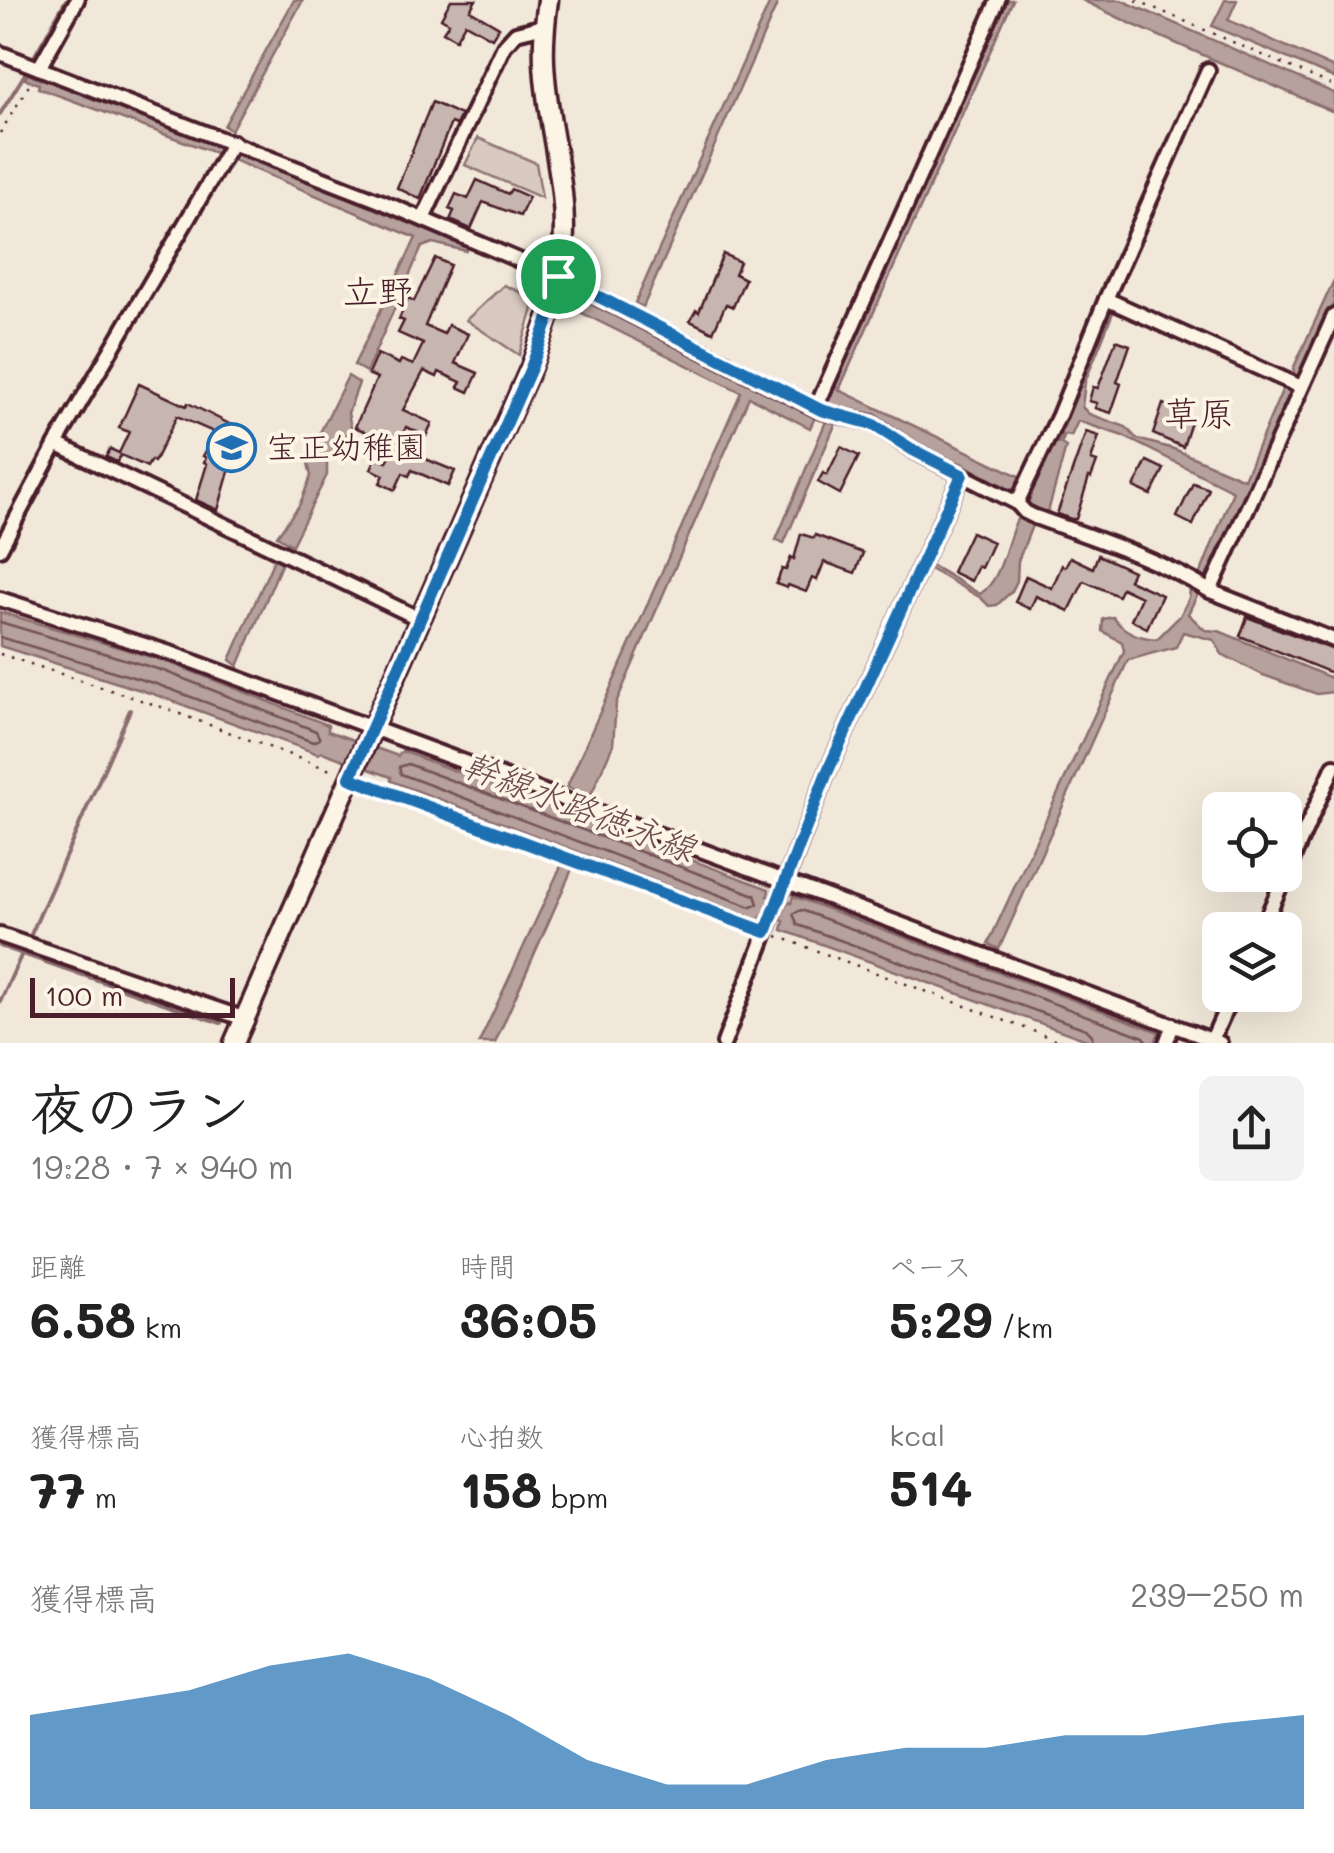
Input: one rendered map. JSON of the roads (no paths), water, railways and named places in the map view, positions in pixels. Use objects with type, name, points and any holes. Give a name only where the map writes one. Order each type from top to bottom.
[{"type":"street","points":[[40,68],[78,0]]},
{"type":"street","points":[[234,1043],[531,368],[554,304],[564,247],[544,64],[548,0]]},
{"type":"street","points":[[827,412],[998,0]]},
{"type":"street","points":[[423,219],[504,46],[516,32],[544,26]]},
{"type":"street","points":[[0,53],[233,142],[558,276],[827,412],[872,424],[913,450],[1026,501],[1097,540],[1191,579],[1210,591],[1334,640]]},
{"type":"street","points":[[1026,501],[1106,299],[1208,70]]},
{"type":"street","points":[[0,549],[56,444],[233,142]]},
{"type":"street","points":[[1106,299],[1302,387]]},
{"type":"street","points":[[1210,591],[1334,316]]},
{"type":"street","points":[[56,444],[420,619]]},
{"type":"street","points":[[724,1043],[826,775],[962,475]]},
{"type":"street","points":[[0,599],[176,655],[1216,1041],[1226,1012]]},
{"type":"street","points":[[1269,912],[1334,766]]},
{"type":"street","points":[[0,935],[244,1020]]},
{"type":"street","points":[[1166,1043],[1173,1025]]},
{"type":"water","points":[[294,0],[303,0],[231,130],[224,126]]},
{"type":"water","points":[[771,0],[779,0],[643,307],[635,303]]},
{"type":"water","points":[[1007,0],[1013,0],[839,390],[1021,477],[1020,481],[1033,487],[1062,435],[1108,310],[1114,310],[1085,382],[1082,407],[1089,414],[1126,427],[1137,439],[1174,449],[1244,479],[1284,386],[1289,387],[1295,375],[1293,369],[1334,280],[1334,302],[1188,614],[1205,630],[1219,631],[1334,679],[1334,692],[1317,694],[1263,675],[1222,654],[1214,640],[1183,632],[1176,647],[1128,660],[999,949],[988,944],[1124,651],[1122,642],[1102,631],[1103,619],[1113,617],[1132,633],[1157,639],[1180,616],[1233,491],[1123,436],[1078,421],[1071,436],[1065,435],[1061,444],[1066,447],[1048,512],[1034,511],[1029,521],[1033,523],[1018,561],[1017,581],[997,605],[989,606],[928,568],[929,564],[980,594],[994,580],[1017,519],[1025,518],[1032,490],[1019,486],[1010,490],[961,463],[939,456],[875,418],[835,418],[784,543],[776,540],[832,407],[827,401]]},
{"type":"water","points":[[1082,0],[1121,0],[1334,93],[1334,112],[1134,25]]},
{"type":"water","points":[[1225,0],[1237,0],[1228,20],[1334,68],[1334,78],[1212,26]]},
{"type":"water","points":[[28,74],[222,144],[221,148],[235,153],[239,150],[468,247],[466,251],[433,243],[422,247],[366,372],[354,365],[416,238],[220,151],[218,154],[38,88],[39,84],[25,79]]},
{"type":"water","points":[[572,295],[815,417],[810,428],[749,397],[616,703],[613,745],[590,797],[567,787],[741,392],[570,307]]},
{"type":"water","points":[[348,376],[359,383],[348,413],[351,427],[327,461],[327,475],[292,545],[277,536],[300,504],[311,476],[307,459]]},
{"type":"water","points":[[275,557],[283,560],[238,666],[230,660]]},
{"type":"water","points":[[0,612],[168,662],[328,725],[328,731],[398,756],[402,751],[769,889],[768,897],[791,903],[793,896],[1159,1032],[1156,1040],[1164,1043],[1095,1043],[782,930],[784,921],[763,914],[759,920],[391,781],[391,777],[153,694],[0,646]]},
{"type":"water","points":[[561,866],[572,869],[495,1043],[479,1043]]},
{"type":"waterway","points":[[34,57],[66,0]]},
{"type":"waterway","points":[[0,114],[28,69]]},
{"type":"waterway","points":[[279,558],[286,543]]},
{"type":"waterway","points":[[29,939],[130,710]]},
{"type":"waterway","points":[[0,946],[221,1023]]},
{"type":"waterway","points":[[0,1002],[25,947]]},
{"type":"place","name":"宝正幼稚園","points":[[231,447]]},
{"type":"district","name":"立野","points":[[378,292]]},
{"type":"district","name":"草原","points":[[1199,414]]},
{"type":"water label","name":"幹線水路徳永線","points":[[579,807]]}]
